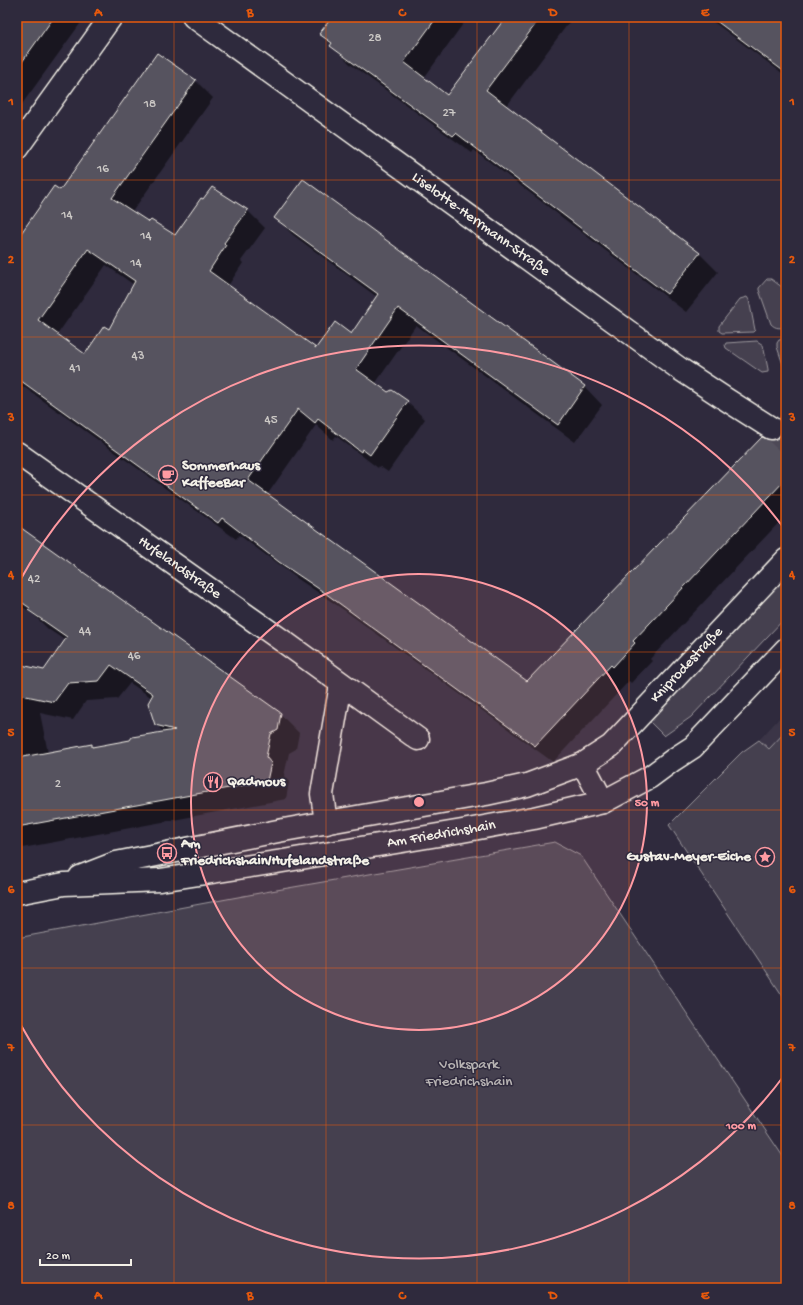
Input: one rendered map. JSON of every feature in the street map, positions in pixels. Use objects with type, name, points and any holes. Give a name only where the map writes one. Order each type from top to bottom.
[{"type":"street","points":[[17,148],[111,17]]},
{"type":"street","name":"Liselotte-Herrmann-Straße","points":[[194,17],[685,372],[771,428]]},
{"type":"street","name":"Hufelandstraße","points":[[17,453],[418,739]]},
{"type":"street","name":"Kniprodestraße","points":[[583,764],[611,746],[786,560]]},
{"type":"street","points":[[583,764],[603,802],[650,778],[693,747],[786,649]]},
{"type":"street","points":[[326,823],[322,794],[341,684]]},
{"type":"street","name":"Am Friedrichshain","points":[[64,884],[116,863],[486,794],[528,785],[583,764]]},
{"type":"street","name":"Am Friedrichshain","points":[[17,893],[64,884],[160,880],[272,863],[476,829],[534,818],[603,802]]},
{"type":"shaded area","points":[[786,711],[786,766],[759,740]]},
{"type":"green space","points":[[767,279],[771,279],[786,290],[786,327],[780,328],[771,324],[759,290]]},
{"type":"green space","points":[[747,297],[749,300],[755,330],[753,332],[722,333],[719,331],[719,326],[740,299]]},
{"type":"green space","points":[[786,339],[786,373],[777,343],[779,340]]},
{"type":"green space","points":[[757,341],[763,345],[768,372],[762,373],[726,348],[725,345],[726,343]]},
{"type":"green space","points":[[786,575],[786,617],[691,717],[664,736],[648,720]]},
{"type":"green space","points":[[786,731],[786,1001],[669,825],[742,752],[759,740],[769,749]]},
{"type":"green space","name":"Volkspark Friedrichshain","points":[[555,842],[581,856],[786,1161],[786,1288],[17,1288],[17,938],[265,892]]},
{"type":"building","points":[[17,17],[54,17],[17,69]]},
{"type":"building","points":[[332,17],[437,17],[404,62],[447,95],[506,17],[541,17],[486,90],[700,253],[667,294],[456,133],[453,136],[330,46],[332,43],[319,34]]},
{"type":"building","points":[[711,17],[786,17],[786,73]]},
{"type":"building","points":[[157,53],[196,80],[112,198],[149,222],[151,220],[175,235],[201,198],[203,199],[212,187],[248,210],[224,243],[226,245],[209,271],[316,348],[335,322],[351,334],[378,294],[274,218],[303,179],[585,386],[558,425],[398,308],[356,369],[388,392],[392,390],[408,401],[370,455],[362,449],[361,452],[318,419],[315,423],[298,409],[248,480],[527,681],[762,437],[771,440],[776,439],[781,435],[783,428],[779,419],[786,412],[786,479],[633,641],[635,643],[613,667],[611,665],[535,746],[325,593],[279,562],[222,518],[218,523],[17,378],[17,239],[54,186],[60,190]],"holes":[[[88,249],[135,281],[109,329],[104,326],[85,354],[38,320]]]},
{"type":"building","points":[[17,525],[281,713],[278,730],[271,734],[266,757],[271,763],[267,781],[17,827],[17,758],[92,744],[92,747],[130,740],[132,737],[175,730],[155,725],[148,703],[153,694],[111,665],[99,681],[68,683],[54,702],[17,694],[17,664],[44,670],[67,637],[28,610],[30,608],[17,599]]},
{"type":"tunnel","points":[[771,428],[786,442]]},
{"type":"place","name":"Sommerhaus KaffeeBar","points":[[168,475]]},
{"type":"place","name":"Qadmous","points":[[213,782]]},
{"type":"place","name":"Am Friedrichshain/Hufelandstraße","points":[[167,853]]},
{"type":"place","name":"Gustav-Meyer-Eiche","points":[[765,857]]}]
